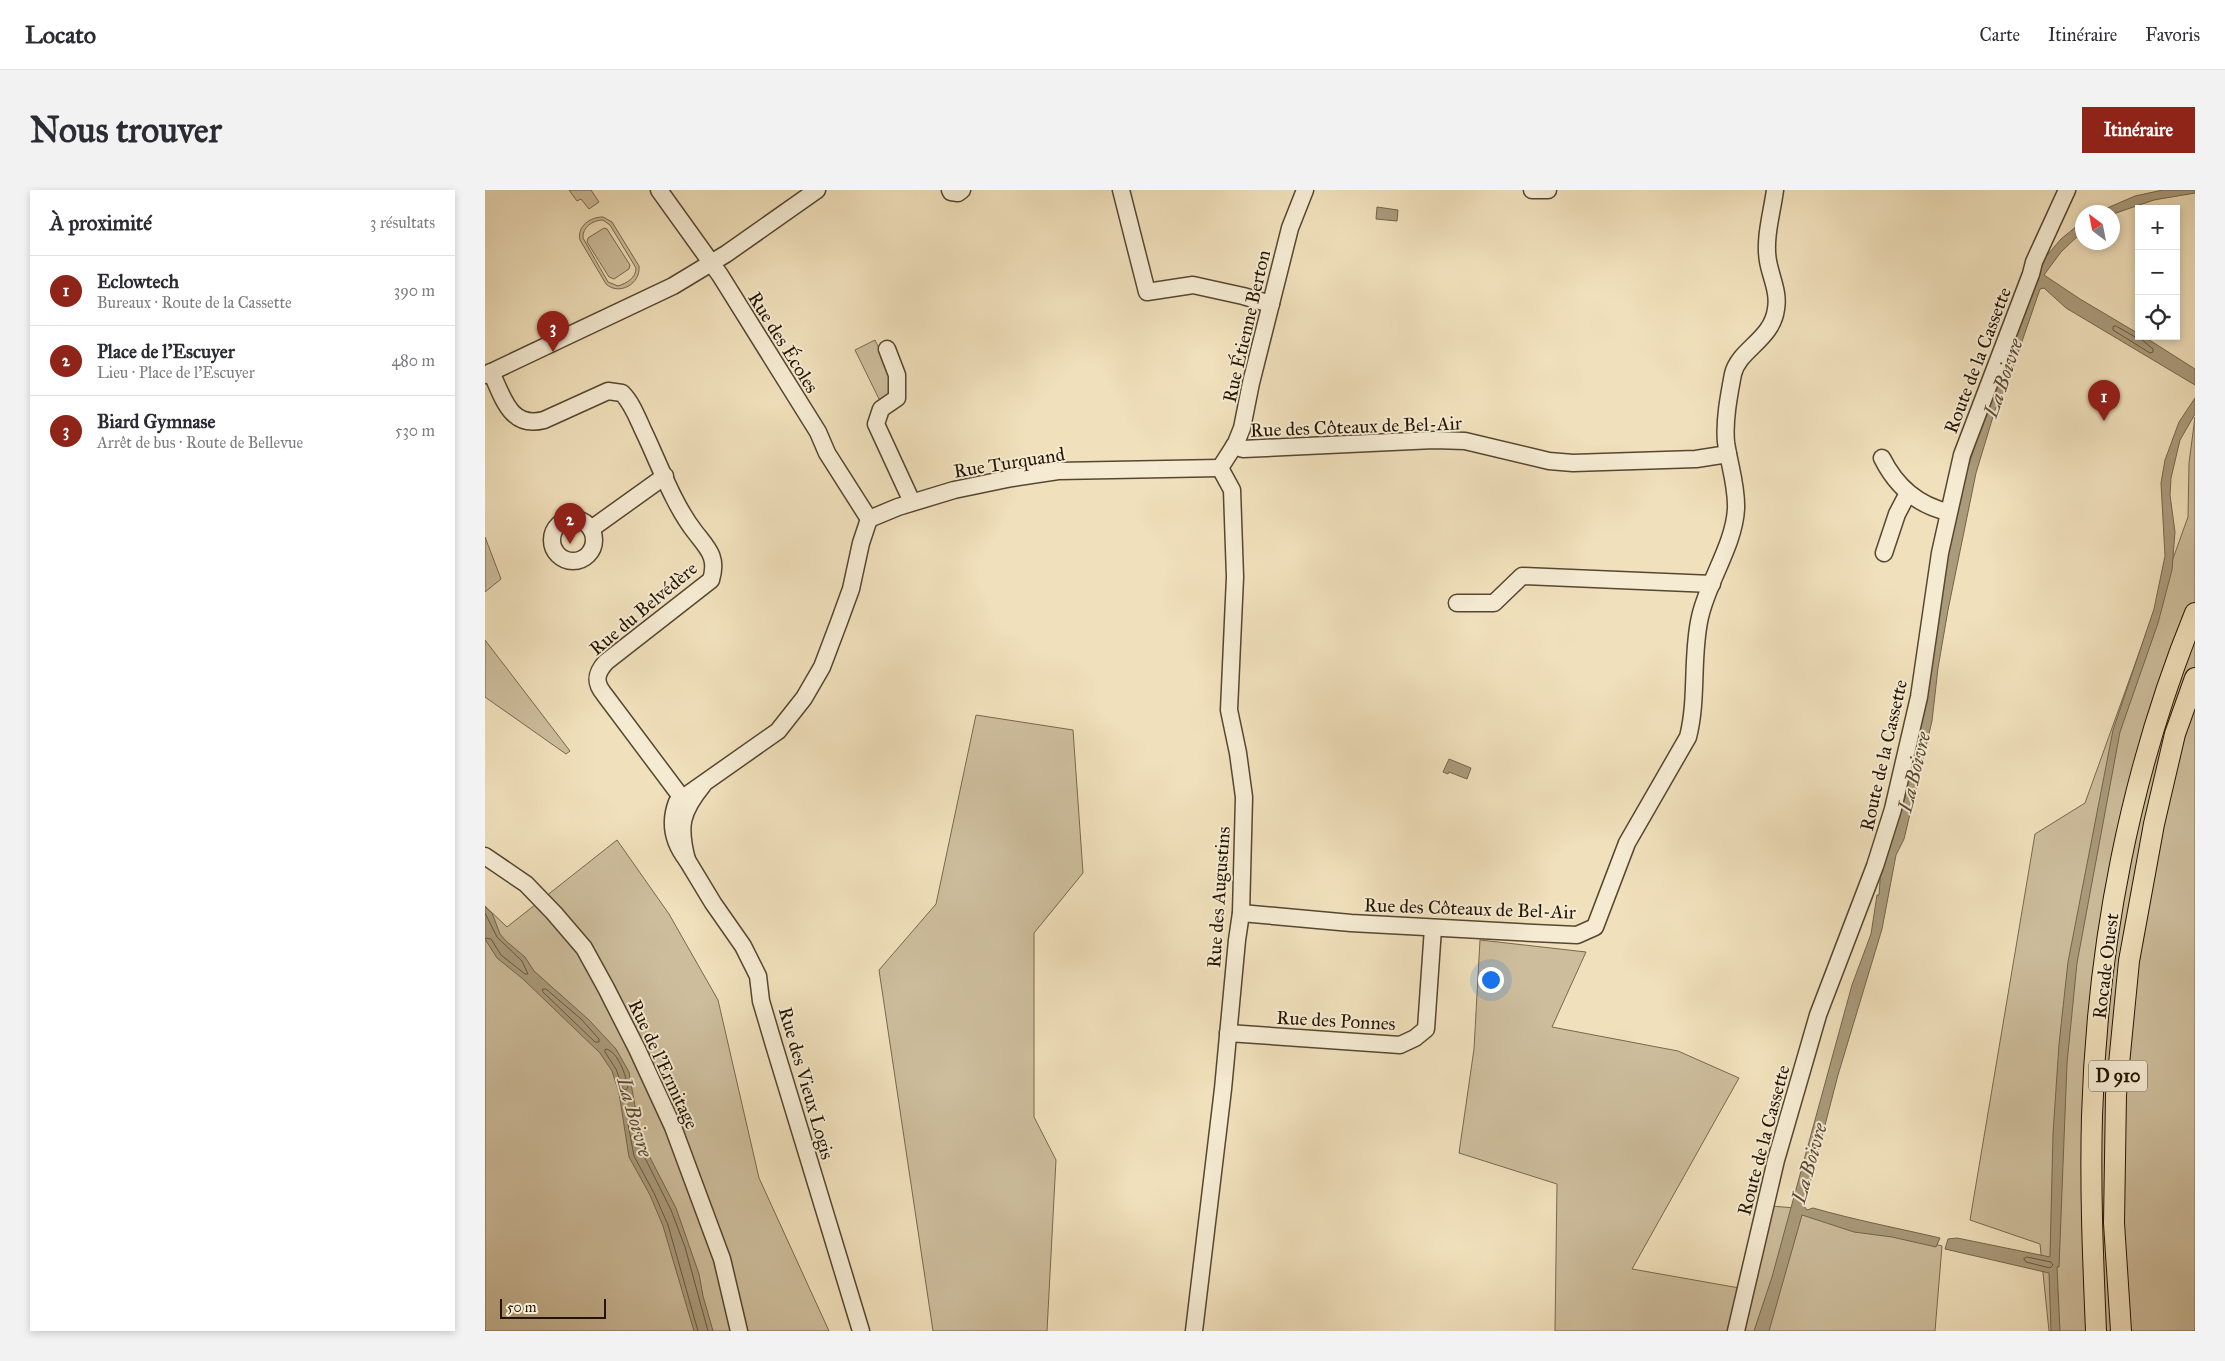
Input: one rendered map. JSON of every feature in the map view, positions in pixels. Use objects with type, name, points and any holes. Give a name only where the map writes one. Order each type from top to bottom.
[{"type":"main road","name":"Rocade Ouest","points":[[2095,1331],[2091,1166],[2092,1114],[2100,998],[2106,944],[2116,886],[2137,791],[2171,677],[2195,613]]},
{"type":"main road","name":"Rocade Ouest","points":[[2121,1331],[2114,1223],[2116,1104],[2129,961],[2154,824],[2175,734],[2195,678]]},
{"type":"street","name":"Rue des Écoles","points":[[659,190],[711,263],[869,519]]},
{"type":"street","points":[[488,373],[673,286],[711,263],[817,190]]},
{"type":"street","points":[[950,190],[951,192],[958,193],[962,190]]},
{"type":"street","points":[[1121,190],[1147,292],[1193,285],[1271,304]]},
{"type":"street","name":"Rue Étienne Berton","points":[[1221,468],[1235,446],[1242,428],[1290,228],[1305,190]]},
{"type":"street","points":[[1532,190],[1548,190]]},
{"type":"street","points":[[1728,454],[1726,426],[1733,372],[1745,355],[1765,336],[1776,312],[1778,297],[1768,262],[1767,248],[1775,190]]},
{"type":"street","name":"Route de la Cassette","points":[[1737,1331],[1776,1160],[1818,1015],[1875,866],[1893,809],[1919,698],[1931,611],[1948,512],[1962,455],[2034,262],[2067,190]]},
{"type":"street","points":[[887,349],[897,375],[897,398],[881,409],[876,424],[913,502]]},
{"type":"street","name":"Rue du Belvédère","points":[[488,373],[510,410],[517,419],[525,422],[533,423],[544,420],[608,391],[622,393],[631,404],[687,523],[712,554],[715,568],[711,580],[606,662],[599,669],[596,677],[598,686],[686,800]]},
{"type":"street","name":"Rue des Côteaux de Bel-Air","points":[[1235,446],[1243,449],[1434,440],[1465,441],[1549,461],[1573,463],[1696,459],[1728,454],[1735,488],[1736,510],[1732,528],[1700,617],[1693,719],[1688,737],[1627,843],[1595,927],[1577,934],[1433,928],[1241,913]]},
{"type":"street","points":[[1882,458],[1896,480],[1908,493],[1923,504],[1948,512]]},
{"type":"street","name":"Rue Turquand","points":[[869,519],[913,502],[954,490],[1058,471],[1221,468]]},
{"type":"street","name":"Rue des Augustins","points":[[1194,1331],[1241,913],[1244,797],[1238,753],[1229,710],[1235,577],[1232,490],[1221,468]]},
{"type":"street","points":[[591,528],[665,476]]},
{"type":"street","points":[[1884,553],[1897,514],[1908,493]]},
{"type":"street","points":[[686,800],[703,785],[778,731],[804,698],[822,667],[839,622],[851,588],[861,543],[869,519]]},
{"type":"street","points":[[1457,603],[1494,603],[1522,576],[1712,584]]},
{"type":"street","name":"Rue des Vieux Logis","points":[[686,800],[677,802],[673,814],[672,824],[675,838],[713,903],[743,946],[758,976],[761,1000],[774,1045],[861,1331]]},
{"type":"street","name":"Rue de l’Ermitage","points":[[485,856],[526,884],[554,913],[584,948],[606,988],[673,1126],[722,1259],[739,1331]]},
{"type":"street","name":"Rue des Ponnes","points":[[1228,1033],[1401,1045],[1415,1038],[1426,1029],[1433,928]]},
{"type":"shaded area","points":[[569,190],[591,190],[599,202],[589,209],[581,199],[577,201]]},
{"type":"shaded area","points":[[598,217],[603,217],[612,222],[639,266],[637,278],[633,283],[623,288],[617,289],[606,284],[580,240],[580,230],[585,223]],"holes":[[[603,220],[610,225],[636,268],[636,272],[630,280],[618,286],[608,282],[583,238],[586,227],[596,221]]]},
{"type":"shaded area","points":[[604,228],[607,229],[630,265],[629,269],[614,279],[609,277],[587,242],[588,238]]},
{"type":"shaded area","points":[[875,340],[887,367],[891,387],[890,395],[879,399],[855,350]]},
{"type":"shaded area","points":[[2195,417],[2195,1331],[2049,1331],[2040,1244],[1970,1220],[2035,834],[2085,803],[2188,517],[2189,463]]},
{"type":"shaded area","points":[[485,537],[501,579],[485,592]]},
{"type":"shaded area","points":[[485,640],[570,751],[566,754],[485,697]]},
{"type":"shaded area","points":[[976,715],[1073,730],[1083,873],[1034,933],[1034,1117],[1056,1160],[1047,1331],[933,1331],[879,970],[936,904]]},
{"type":"shaded area","points":[[617,840],[669,914],[718,1000],[759,1178],[829,1331],[485,1331],[485,906],[507,927]]},
{"type":"shaded area","points":[[1480,940],[1586,952],[1552,1027],[1678,1051],[1739,1078],[1632,1269],[1745,1289],[1771,1206],[1795,1208],[1942,1246],[1935,1331],[1555,1331],[1557,1184],[1459,1153],[1474,1049]]},
{"type":"water","points":[[2163,190],[2195,190],[2195,193],[2154,200],[2120,212],[2120,205],[2114,205],[2135,196]]},
{"type":"water","points":[[1377,207],[1398,210],[1397,221],[1376,219]]},
{"type":"water","name":"La Boivre","points":[[2075,228],[2075,239],[2061,252],[2044,275],[2135,332],[2135,340],[2149,340],[2195,369],[2195,385],[2066,308],[2044,288],[2040,289],[2007,385],[1995,410],[1976,473],[1948,610],[1938,668],[1932,721],[1904,839],[1896,855],[1882,929],[1838,1075],[1804,1206],[1807,1210],[1813,1208],[1940,1238],[1936,1247],[1892,1237],[1854,1232],[1802,1215],[1769,1331],[1754,1331],[1772,1277],[1852,985],[1871,934],[1877,895],[1879,895],[1881,867],[1964,479],[1990,400],[2043,260],[2061,239]]},
{"type":"water","points":[[2195,398],[2195,414],[2180,440],[2171,478],[2170,495],[2175,532],[2172,570],[2158,623],[2120,732],[2077,963],[2067,1063],[2059,1267],[2057,1267],[2060,1331],[2051,1331],[2049,1273],[1945,1249],[1948,1239],[1957,1238],[2050,1257],[2053,1134],[2059,1044],[2068,962],[2113,730],[2154,609],[2165,556],[2161,483],[2165,460],[2179,422]]},
{"type":"water","points":[[1449,759],[1471,768],[1467,779],[1449,772],[1448,774],[1443,772]]},
{"type":"water","name":"La Boivre","points":[[485,907],[492,913],[500,934],[506,941],[525,957],[534,971],[589,1020],[616,1049],[629,1072],[641,1140],[676,1208],[699,1274],[713,1331],[694,1331],[663,1226],[650,1195],[629,1157],[619,1093],[612,1071],[600,1053],[523,979],[497,958],[485,939]]},
{"type":"place","name":"Biard Gymnase","points":[[553,352]]},
{"type":"place","name":"Eclowtech","points":[[2104,421]]},
{"type":"place","name":"Place de l’Escuyer","points":[[570,544]]}]
